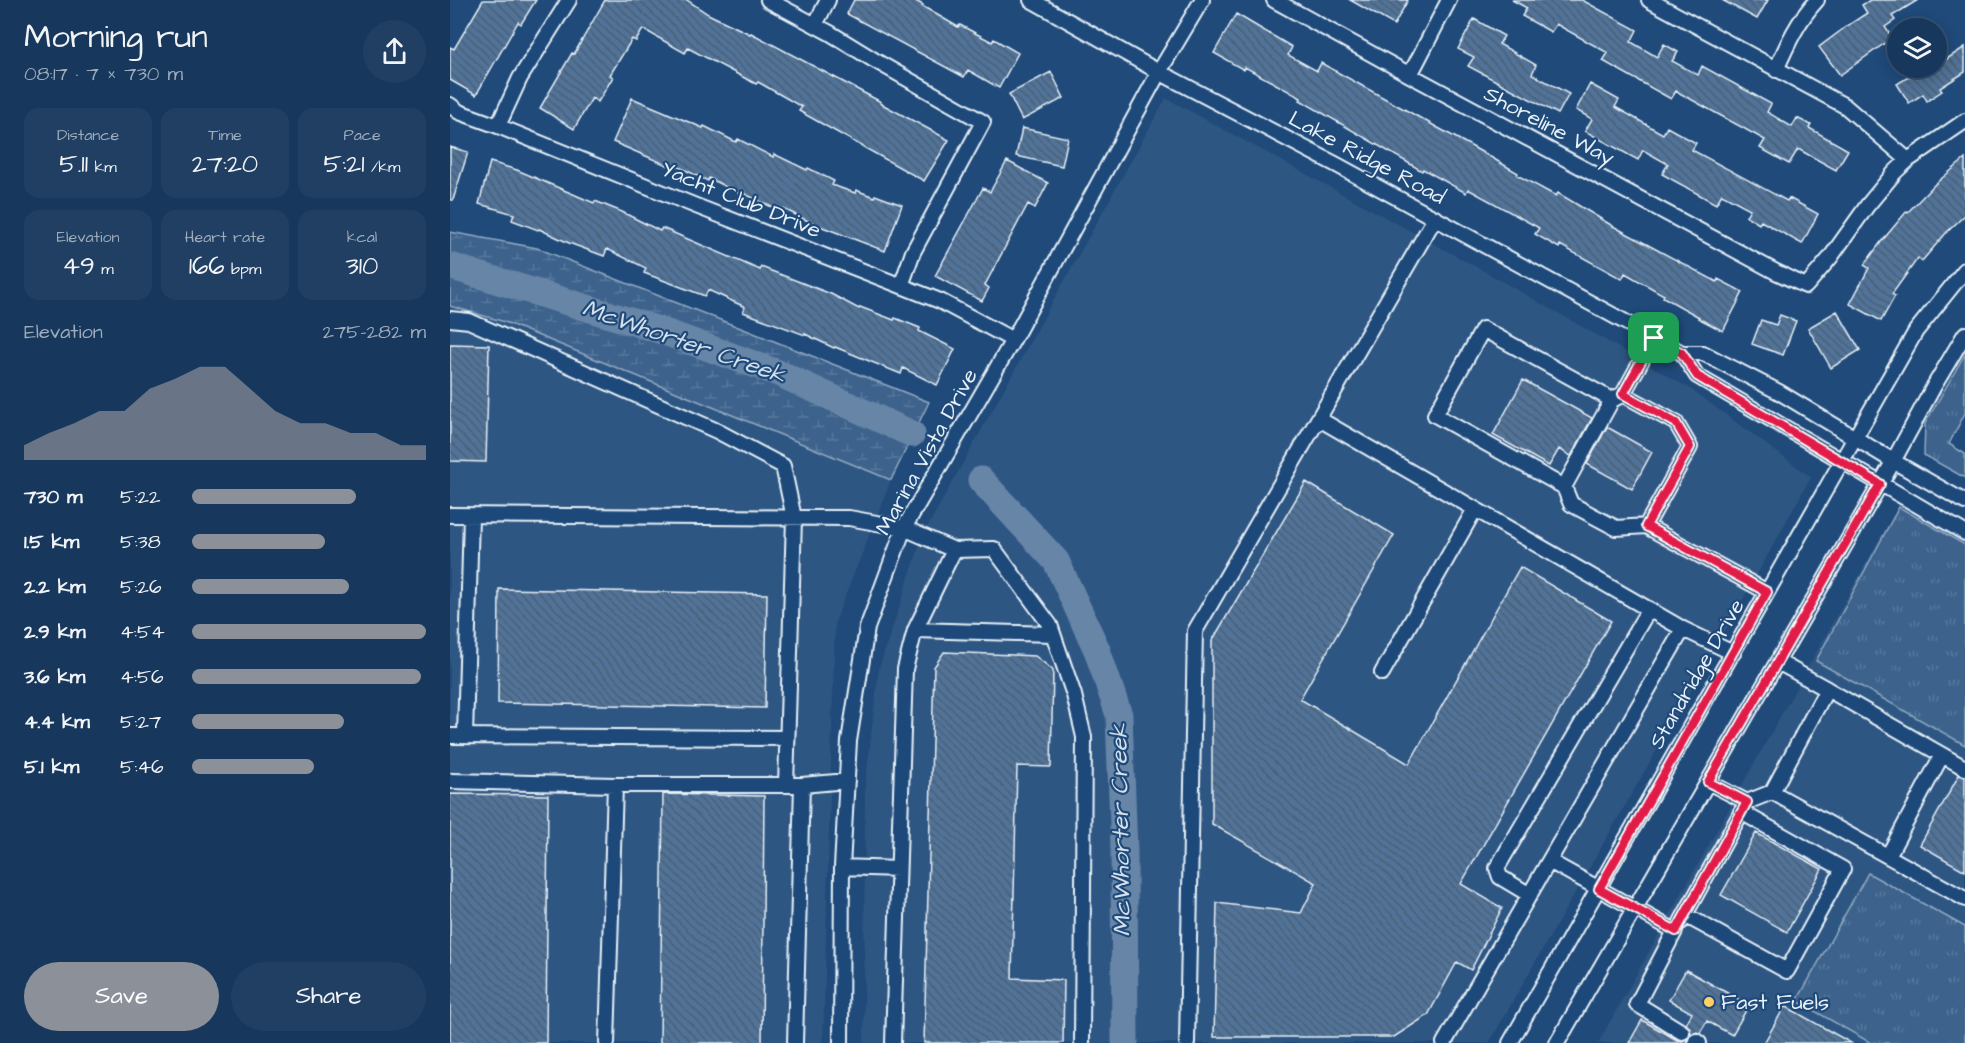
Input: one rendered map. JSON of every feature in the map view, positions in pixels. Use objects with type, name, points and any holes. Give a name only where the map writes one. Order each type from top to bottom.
[{"type":"street","points":[[498,126],[520,78],[569,0]]},
{"type":"street","points":[[768,0],[983,122],[913,252],[901,286]]},
{"type":"street","points":[[815,25],[828,0]]},
{"type":"street","name":"Lake Ridge Road","points":[[1031,0],[1160,72],[1682,353],[1703,353],[1779,392],[1965,502]]},
{"type":"street","name":"Marina Vista Drive","points":[[841,1043],[842,867],[849,741],[867,628],[904,528],[1013,340],[1202,0]]},
{"type":"street","name":"Shoreline Way","points":[[1274,0],[1806,286],[1830,258],[1867,206],[1908,160]]},
{"type":"street","points":[[1410,75],[1449,0]]},
{"type":"street","points":[[1649,0],[1845,106],[1908,160],[1965,121]]},
{"type":"street","points":[[1776,70],[1788,43],[1817,0]]},
{"type":"street","name":"Yacht Club Drive","points":[[450,105],[459,112],[940,301],[1013,340]]},
{"type":"street","points":[[1187,1043],[1195,631],[1435,218]]},
{"type":"street","name":"Standridge Drive","points":[[1510,1043],[1916,332],[1965,270]]},
{"type":"street","points":[[450,319],[469,321],[717,431],[783,466],[794,518],[786,784]]},
{"type":"street","points":[[1646,526],[1690,447],[1676,423],[1617,397],[1483,329],[1435,415],[1564,487],[1571,504],[1616,528],[1646,526],[1767,592]]},
{"type":"street","points":[[1557,1043],[1965,334]]},
{"type":"street","points":[[1564,487],[1654,338]]},
{"type":"street","name":"Lake Ridge Road","points":[[1682,353],[1697,376],[1965,533]]},
{"type":"street","points":[[1319,419],[1683,629],[1733,653]]},
{"type":"street","points":[[1382,673],[1475,509]]},
{"type":"street","points":[[450,515],[849,518],[904,528],[954,550],[993,549],[1050,625],[1074,695],[1084,737],[1082,1043]]},
{"type":"street","points":[[465,736],[471,516]]},
{"type":"street","points":[[893,1043],[905,669],[915,630],[954,550]]},
{"type":"street","points":[[1530,894],[1500,877],[1497,868],[1649,609]]},
{"type":"street","points":[[1444,1043],[1683,629]]},
{"type":"street","points":[[915,630],[1053,634]]},
{"type":"street","points":[[1778,662],[1965,768]]},
{"type":"street","points":[[1682,1032],[1637,1004],[1744,807],[1772,792],[1827,689]]},
{"type":"street","points":[[450,736],[787,738]]},
{"type":"street","points":[[1888,856],[1942,755]]},
{"type":"street","points":[[450,781],[615,785],[802,785],[847,782]]},
{"type":"street","points":[[1685,915],[1787,970],[1843,869],[1708,782]]},
{"type":"street","points":[[607,1043],[615,785]]},
{"type":"street","points":[[795,1043],[802,785]]},
{"type":"street","points":[[1772,792],[1965,899]]},
{"type":"street","points":[[1550,861],[1676,931]]},
{"type":"street","points":[[842,867],[898,869]]},
{"type":"shaded area","points":[[1166,98],[1484,271],[1689,388],[1811,477],[1489,1043],[864,1043],[865,787],[879,668],[923,535]]},
{"type":"shaded area","points":[[450,306],[505,322],[891,480],[835,622],[823,1043],[450,1043]]},
{"type":"shaded area","points":[[1893,515],[1965,556],[1965,1043],[1598,1043]]},
{"type":"green space","points":[[450,232],[537,248],[929,402],[891,480],[505,322],[450,306]]},
{"type":"green space","points":[[1965,354],[1965,413],[1949,444],[1965,454],[1965,478],[1924,455],[1925,424]]},
{"type":"green space","points":[[1899,507],[1965,545],[1965,745],[1816,661]]},
{"type":"green space","points":[[1868,873],[1965,927],[1965,1043],[1871,1043],[1797,1001]]},
{"type":"building","points":[[483,0],[536,0],[521,24],[518,22],[476,95],[450,80],[450,47],[454,49]]},
{"type":"building","points":[[605,0],[687,0],[708,14],[751,33],[949,140],[924,181],[799,111],[802,107],[758,82],[756,84],[688,48],[685,53],[643,29],[636,41],[632,39],[610,75],[613,77],[598,102],[592,98],[574,129],[540,108]]},
{"type":"building","points":[[854,0],[914,0],[958,27],[960,25],[992,42],[994,39],[1018,53],[999,88],[968,70],[964,77],[847,14]]},
{"type":"building","points":[[1350,0],[1408,0],[1394,25]]},
{"type":"building","points":[[1512,0],[1582,0],[1637,30],[1631,42],[1657,57],[1664,44],[1678,52],[1672,61],[1698,75],[1702,66],[1771,104],[1767,112],[1792,127],[1797,118],[1811,125],[1809,128],[1848,150],[1836,170],[1798,149],[1789,164],[1760,148],[1765,140],[1676,91],[1671,99],[1603,61],[1608,53],[1556,24],[1551,32],[1522,16],[1527,8]]},
{"type":"building","points":[[1722,0],[1768,0],[1757,19]]},
{"type":"building","points":[[1870,0],[1918,0],[1892,16],[1894,18],[1887,18],[1885,27],[1887,42],[1840,75],[1819,47],[1867,13],[1862,5]]},
{"type":"building","points":[[1236,14],[1292,47],[1288,55],[1317,71],[1321,63],[1487,155],[1518,173],[1517,175],[1556,196],[1558,193],[1611,225],[1717,282],[1718,279],[1743,292],[1723,331],[1625,273],[1622,279],[1560,245],[1559,248],[1535,234],[1539,228],[1468,189],[1466,193],[1423,169],[1422,171],[1300,100],[1301,98],[1245,67],[1244,70],[1214,53]]},
{"type":"building","points":[[1474,19],[1504,36],[1499,44],[1536,65],[1532,74],[1569,94],[1558,114],[1468,66],[1474,57],[1458,49]]},
{"type":"building","points":[[1965,47],[1965,72],[1940,88],[1942,91],[1927,101],[1923,94],[1909,103],[1897,84],[1907,78],[1947,78],[1947,59]]},
{"type":"building","points":[[1051,72],[1064,98],[1022,120],[1009,94]]},
{"type":"building","points":[[1590,84],[1619,100],[1615,107],[1663,134],[1667,127],[1696,143],[1692,150],[1787,201],[1789,198],[1818,214],[1802,244],[1761,221],[1759,224],[1746,216],[1750,209],[1722,194],[1716,204],[1662,174],[1668,164],[1643,150],[1638,160],[1585,131],[1592,119],[1576,110]]},
{"type":"building","points":[[632,98],[703,128],[704,126],[736,142],[738,139],[773,157],[774,154],[807,170],[808,168],[834,181],[832,185],[855,193],[856,190],[874,197],[875,195],[902,205],[885,251],[812,223],[780,207],[778,210],[709,178],[708,181],[675,165],[674,168],[613,142]]},
{"type":"building","points":[[1022,128],[1068,138],[1062,166],[1016,156]]},
{"type":"building","points":[[450,147],[468,152],[453,200],[450,200]]},
{"type":"building","points":[[1965,159],[1965,215],[1922,261],[1918,258],[1892,294],[1895,296],[1881,321],[1850,304],[1869,268],[1864,265],[1881,242],[1907,211]]},
{"type":"building","points":[[1007,161],[1048,183],[1035,208],[1028,204],[985,285],[989,288],[982,301],[935,276],[983,188],[990,192]]},
{"type":"building","points":[[490,162],[517,170],[594,203],[595,201],[660,231],[662,228],[760,270],[761,267],[831,294],[859,309],[860,307],[920,328],[919,331],[955,349],[937,385],[903,368],[901,374],[805,334],[743,312],[745,307],[708,290],[705,296],[644,273],[646,268],[607,249],[604,256],[569,243],[512,220],[514,214],[479,204]]},
{"type":"building","points":[[1837,311],[1860,350],[1831,368],[1808,328]]},
{"type":"building","points":[[1780,315],[1796,321],[1783,355],[1752,344],[1761,320],[1776,325]]},
{"type":"building","points":[[450,344],[489,345],[486,462],[450,461]]},
{"type":"building","points":[[1523,380],[1592,418],[1571,456],[1559,449],[1549,466],[1493,435]]},
{"type":"building","points":[[1607,427],[1652,452],[1632,489],[1587,464]]},
{"type":"building","points":[[1306,482],[1394,535],[1300,699],[1409,764],[1520,567],[1611,621],[1461,884],[1502,908],[1471,970],[1457,962],[1428,1015],[1394,1037],[1214,1037],[1217,903],[1301,913],[1316,883],[1212,824],[1212,641]]},
{"type":"building","points":[[499,589],[767,594],[765,708],[498,703]]},
{"type":"building","points":[[944,652],[1035,656],[1053,670],[1051,767],[1017,766],[1012,978],[1064,980],[1063,1043],[924,1043],[934,667]]},
{"type":"building","points":[[1959,775],[1965,777],[1965,871],[1920,845]]},
{"type":"building","points":[[450,794],[548,795],[546,1043],[450,1043]]},
{"type":"building","points":[[663,794],[764,796],[762,1043],[660,1043]]},
{"type":"building","points":[[1756,833],[1822,869],[1787,932],[1721,895]]},
{"type":"building","name":"Fast Fuels","points":[[1686,970],[1749,1005],[1732,1035],[1707,1021],[1700,1033],[1691,1034],[1686,1024],[1692,1013],[1669,1000]]},
{"type":"building","points":[[1785,1006],[1851,1043],[1764,1043]]},
{"type":"building","points":[[1642,1020],[1677,1040],[1687,1039],[1687,1043],[1629,1043]]},
{"type":"waterway","name":"McWhorter Creek","points":[[450,266],[659,330],[778,373],[912,434]]},
{"type":"waterway","name":"McWhorter Creek","points":[[981,480],[1056,561],[1097,650],[1119,715],[1124,851],[1125,1043]]},
{"type":"place","name":"Fast Fuels","points":[[1709,1002]]},
{"type":"route","points":[[1654,338],[1682,353],[1697,376],[1880,484],[1708,782],[1747,802],[1676,931],[1599,889],[1767,592],[1646,526],[1690,447],[1676,423],[1623,394],[1654,338]]}]
